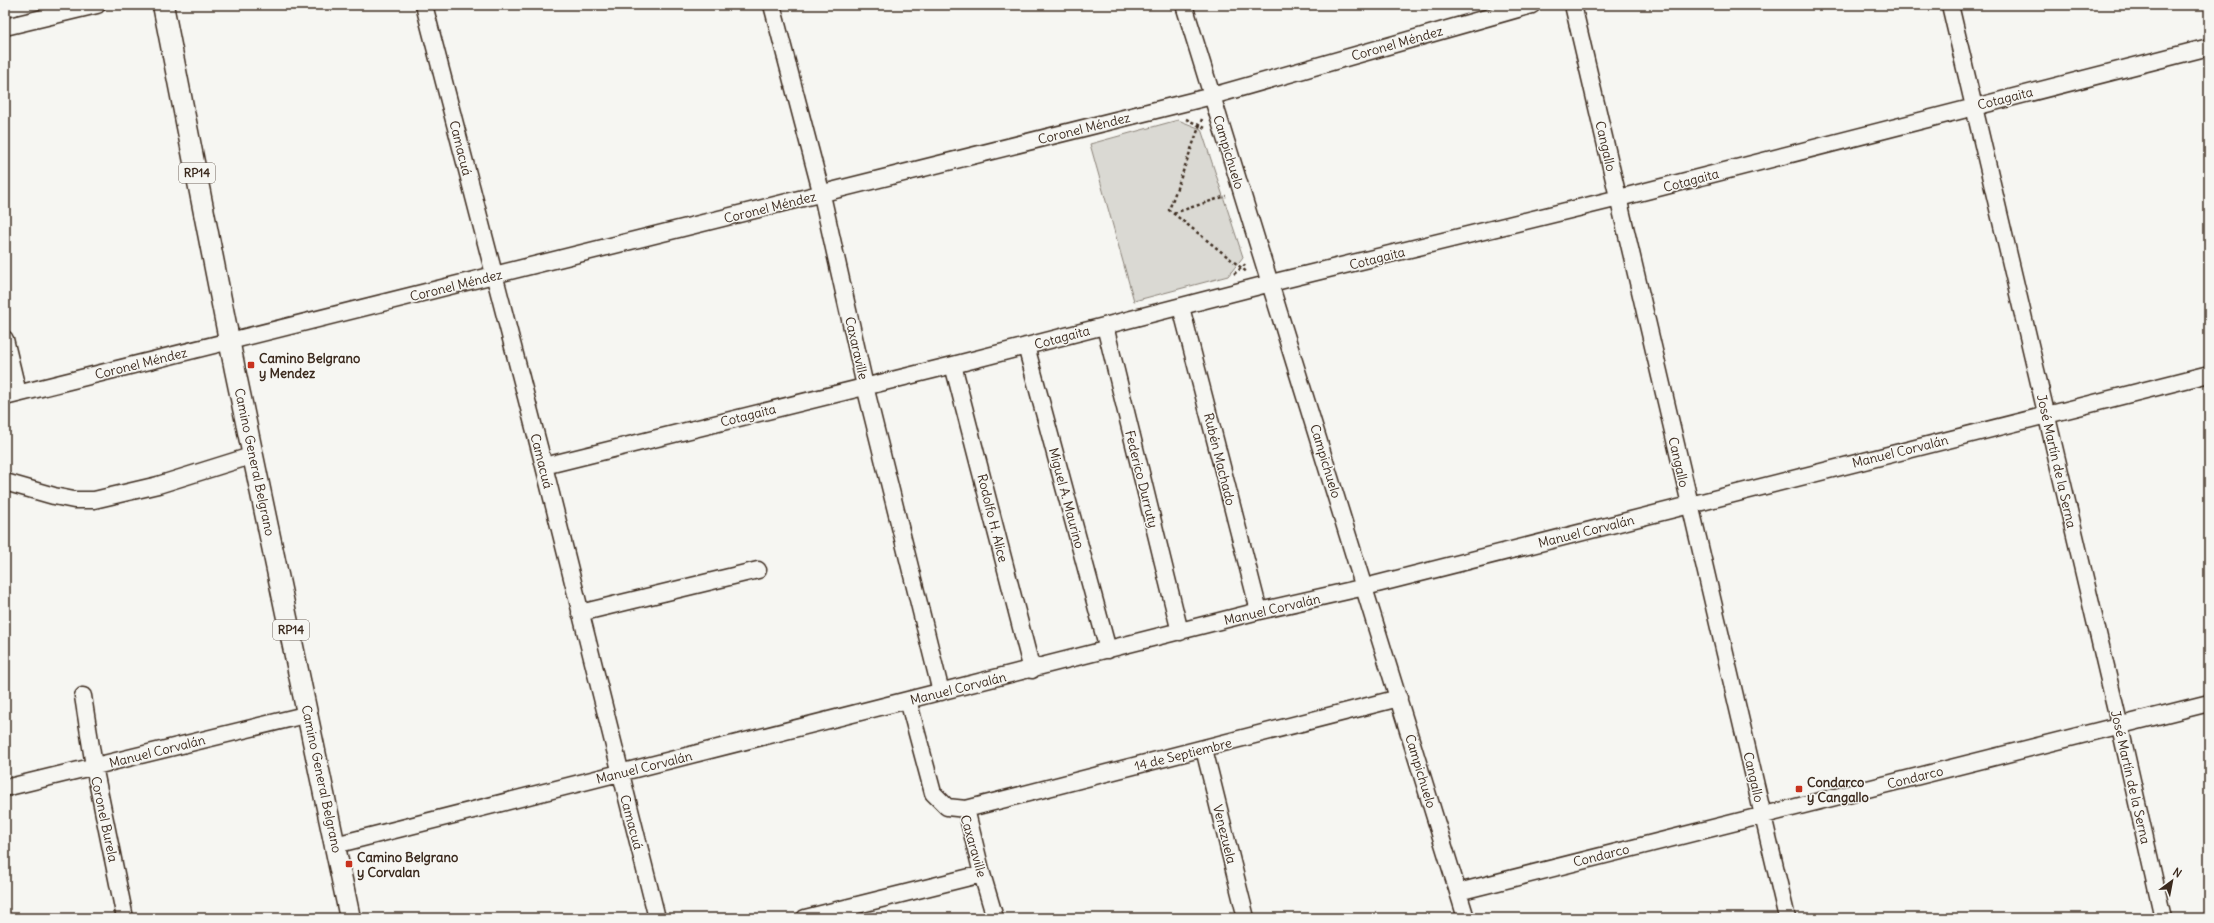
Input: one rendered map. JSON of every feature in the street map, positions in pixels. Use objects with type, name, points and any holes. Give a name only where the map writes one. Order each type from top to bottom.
[{"type":"main road","name":"Camino General Belgrano","points":[[163,5],[230,342],[309,714],[350,918]]},
{"type":"street","points":[[5,27],[97,5]]},
{"type":"street","name":"Camacuá","points":[[424,5],[493,275],[544,466],[619,773],[657,918]]},
{"type":"street","name":"Caxaraville","points":[[772,5],[822,195],[866,386],[941,692]]},
{"type":"street","name":"Campichuelo","points":[[1184,5],[1466,918]]},
{"type":"street","name":"Coronel Méndez","points":[[12,395],[822,195],[1214,103],[1532,5]]},
{"type":"street","name":"Cangallo","points":[[1573,5],[1787,918]]},
{"type":"street","name":"José Martín de la Serna","points":[[1950,5],[2120,726],[2163,918]]},
{"type":"street","name":"Cotagaita","points":[[544,466],[1619,198],[2209,47]]},
{"type":"street","name":"Rubén Machado","points":[[1181,307],[1259,611]]},
{"type":"street","name":"Federico Durruty","points":[[1105,326],[1180,632]]},
{"type":"street","points":[[5,339],[12,395]]},
{"type":"street","name":"Miguel A. Maurino","points":[[1026,346],[1108,650]]},
{"type":"street","name":"Rodolfo H. Alice","points":[[953,365],[1032,670]]},
{"type":"street","name":"Manuel Corvalán","points":[[335,845],[1032,670],[1259,611],[1365,587],[2209,374]]},
{"type":"street","points":[[5,482],[54,496],[74,500],[94,500],[158,485],[254,455]]},
{"type":"street","points":[[580,614],[758,570]]},
{"type":"street","name":"Coronel Burela","points":[[82,696],[94,766],[125,918]]},
{"type":"street","name":"14 de Septiembre","points":[[966,809],[1399,698]]},
{"type":"street","name":"Caxaraville","points":[[908,700],[933,793],[947,807],[966,809],[982,874],[995,918]]},
{"type":"street","name":"Condarco","points":[[1458,892],[1763,814],[2209,703]]},
{"type":"street","name":"Manuel Corvalán","points":[[5,788],[309,714]]},
{"type":"street","name":"Venezuela","points":[[1204,749],[1246,918]]},
{"type":"street","points":[[805,918],[982,874]]},
{"type":"path","points":[[1214,103],[1203,115],[1169,210],[1250,274]]},
{"type":"path","points":[[1185,118],[1207,129]]},
{"type":"path","points":[[1224,188],[1228,202]]},
{"type":"path","points":[[1173,213],[1226,195]]},
{"type":"path","points":[[1229,276],[1237,274],[1247,265],[1245,258]]},
{"type":"shaded area","points":[[1178,120],[1201,129],[1243,257],[1228,276],[1134,301],[1090,144]]},
{"type":"place","name":"Camino Belgrano y Mendez","points":[[251,365]]},
{"type":"place","name":"Condarco y Cangallo","points":[[1799,789]]},
{"type":"place","name":"Camino Belgrano y Corvalan","points":[[349,864]]}]
